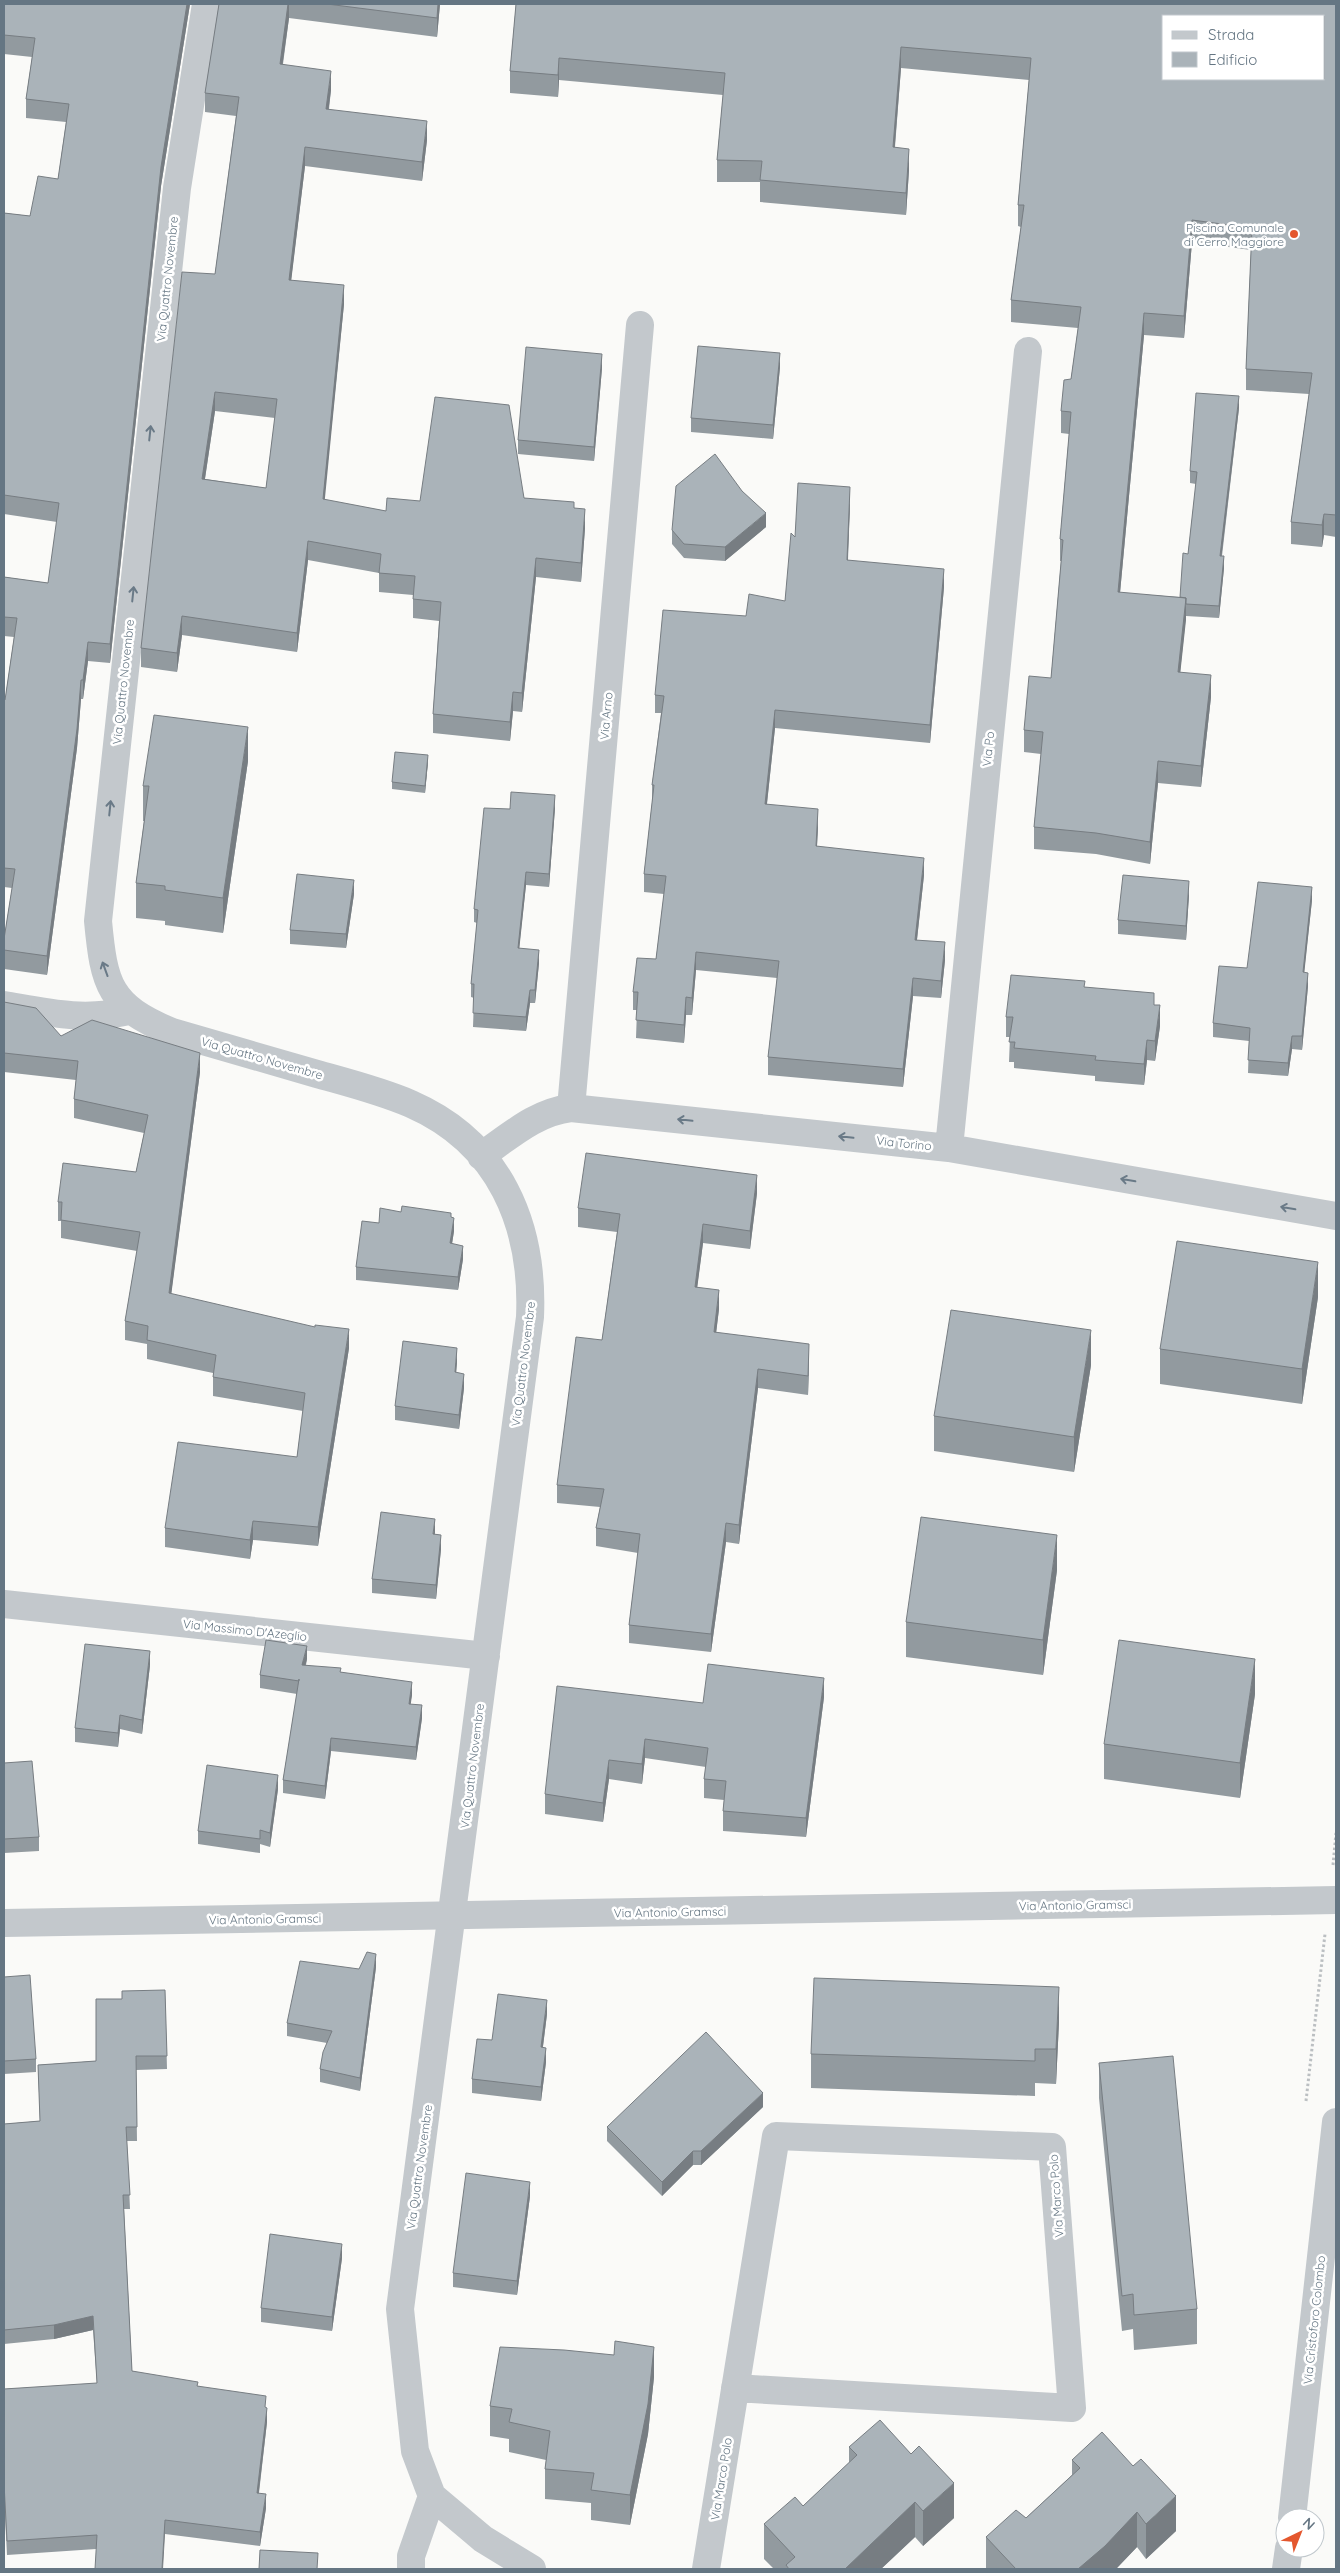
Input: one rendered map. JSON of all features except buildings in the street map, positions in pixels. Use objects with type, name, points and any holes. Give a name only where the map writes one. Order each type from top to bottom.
[{"type":"street","name":"Via Quattro Novembre","points":[[206,4],[177,188],[98,921],[102,963],[114,992],[129,1011],[147,1022],[172,1032],[385,1094],[412,1104],[437,1118],[461,1135],[481,1156],[498,1179],[513,1204],[525,1240],[531,1288],[530,1317],[400,2309],[415,2451],[432,2496],[482,2539],[532,2569]]},
{"type":"street","name":"Via Arno","points":[[571,1108],[640,325]]},
{"type":"street","name":"Via Po","points":[[949,1148],[1028,351]]},
{"type":"street","points":[[4,1005],[67,1016],[100,1017],[129,1011]]},
{"type":"street","name":"Via Torino","points":[[481,1156],[539,1115],[571,1108],[949,1148],[1336,1216]]},
{"type":"street","name":"Via Massimo D'Azeglio","points":[[4,1604],[486,1656]]},
{"type":"street","name":"Via Antonio Gramsci","points":[[4,1924],[1336,1900]]},
{"type":"street","name":"Via Cristoforo Colombo","points":[[1293,2508],[1336,2122]]},
{"type":"street","name":"Via Marco Polo","points":[[706,2569],[735,2388],[776,2136],[1052,2147],[1072,2408],[735,2388]]},
{"type":"street","points":[[411,2569],[411,2556],[432,2496]]},
{"type":"place","name":"Piscina Comunale di Cerro Maggiore","points":[[1294,234]]}]
